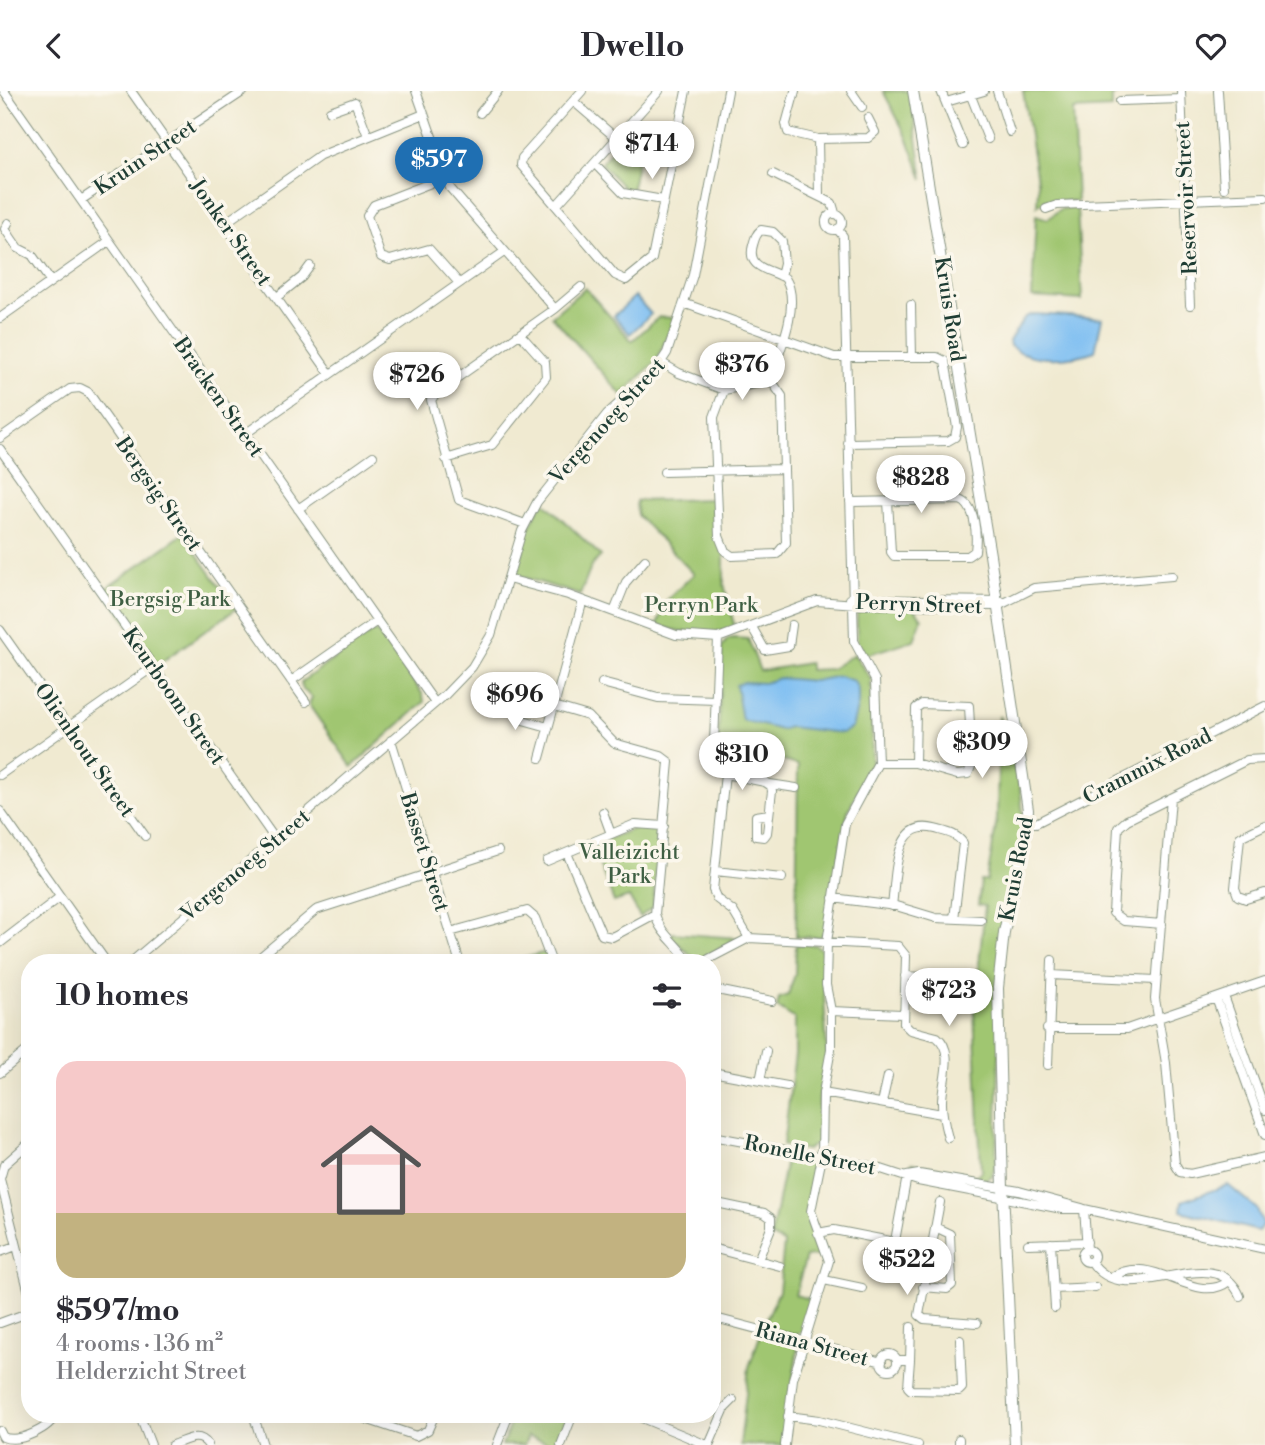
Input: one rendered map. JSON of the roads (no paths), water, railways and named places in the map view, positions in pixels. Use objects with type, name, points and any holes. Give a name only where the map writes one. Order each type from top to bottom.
[{"type":"street","name":"Bracken Street","points":[[4,91],[435,703]]},
{"type":"street","name":"Jonker Street","points":[[131,91],[330,374]]},
{"type":"street","name":"Kruin Street","points":[[81,201],[244,91]]},
{"type":"street","points":[[416,91],[454,194],[555,309]]},
{"type":"street","points":[[582,91],[521,161],[524,171],[615,275],[626,280],[652,261],[686,91]]},
{"type":"street","points":[[556,207],[659,91]]},
{"type":"street","name":"Vergenoeg Street","points":[[141,954],[435,703],[472,667],[496,625],[525,524],[542,495],[602,420],[662,363],[686,304],[729,91]]},
{"type":"street","points":[[795,91],[786,128],[788,132],[818,139],[872,137],[874,128],[868,118]]},
{"type":"street","points":[[851,91],[862,107]]},
{"type":"street","name":"Kruis Road","points":[[913,91],[999,602],[1028,823],[1005,924],[999,978],[1003,1193],[1015,1445]]},
{"type":"street","points":[[941,91],[962,145]]},
{"type":"street","points":[[946,102],[984,91]]},
{"type":"street","points":[[997,91],[1010,132]]},
{"type":"street","points":[[1218,91],[1224,188]]},
{"type":"street","points":[[480,113],[494,93]]},
{"type":"street","points":[[970,93],[988,139]]},
{"type":"street","points":[[1120,101],[1181,95]]},
{"type":"street","name":"Reservoir Street","points":[[1181,95],[1190,305]]},
{"type":"street","points":[[573,101],[616,138]]},
{"type":"street","points":[[330,111],[355,102],[368,136]]},
{"type":"street","points":[[225,223],[314,159],[424,114]]},
{"type":"street","points":[[818,139],[823,198]]},
{"type":"street","points":[[595,164],[623,193],[663,200]]},
{"type":"street","points":[[773,174],[823,198],[835,208],[835,213],[842,221],[837,229]]},
{"type":"street","points":[[446,177],[374,205],[367,216],[381,257],[390,260],[427,248],[459,283]]},
{"type":"street","points":[[1046,209],[1057,205],[1265,197]]},
{"type":"street","points":[[835,213],[827,217],[825,222],[830,229],[837,229]]},
{"type":"street","points":[[8,223],[5,229],[18,248],[32,255],[51,282]]},
{"type":"street","points":[[785,1445],[791,1389],[829,1257],[810,1211],[822,1157],[823,1093],[830,1064],[831,1011],[826,985],[827,941],[845,824],[878,763],[875,680],[854,641],[842,236],[837,229]]},
{"type":"street","points":[[662,363],[679,373],[724,390],[770,379],[792,311],[792,299],[789,285],[781,275],[759,268],[752,260],[755,237],[761,230],[773,232],[782,241],[784,264],[781,275]]},
{"type":"street","points":[[0,318],[109,241]]},
{"type":"street","points":[[245,434],[504,252]]},
{"type":"street","points":[[277,297],[302,277],[310,266]]},
{"type":"street","points":[[525,524],[461,502],[431,407],[433,397],[555,309],[581,287]]},
{"type":"street","points":[[686,304],[834,357],[937,357],[948,364],[957,427],[955,437],[948,440],[848,443]]},
{"type":"street","points":[[911,305],[912,357]]},
{"type":"street","points":[[446,459],[492,445],[546,377],[545,362],[520,334]]},
{"type":"street","points":[[724,390],[714,417],[717,531],[725,551],[737,557],[777,554],[785,546],[782,396],[770,379]]},
{"type":"street","name":"Bergsig Street","points":[[0,438],[70,389],[80,388],[88,392],[306,702]]},
{"type":"street","name":"Keurboom Street","points":[[0,449],[275,839]]},
{"type":"street","points":[[298,509],[373,456]]},
{"type":"street","points":[[664,472],[784,469]]},
{"type":"street","points":[[850,502],[888,501],[964,501],[970,506],[975,551],[968,556],[894,556],[891,552],[888,501]]},
{"type":"street","points":[[614,612],[625,582],[645,560]]},
{"type":"street","points":[[999,602],[1034,588],[1172,576]]},
{"type":"street","name":"Perryn Street","points":[[508,579],[583,600],[676,635],[718,638],[817,601],[999,602]]},
{"type":"street","points":[[540,758],[583,600]]},
{"type":"street","points":[[291,681],[377,621]]},
{"type":"street","points":[[752,627],[765,650],[789,646],[792,625]]},
{"type":"street","name":"Olienhout Street","points":[[0,630],[145,836]]},
{"type":"street","points":[[718,638],[714,743],[725,774],[714,894],[733,911],[749,938]]},
{"type":"street","points":[[0,775],[153,667]]},
{"type":"street","points":[[602,683],[658,698],[716,700]]},
{"type":"street","points":[[515,701],[523,720],[548,727]]},
{"type":"street","points":[[878,763],[915,762],[957,775],[968,774],[972,764],[969,706],[922,704],[916,708],[915,762]]},
{"type":"street","points":[[554,706],[592,718],[614,743],[667,759],[670,765],[655,914],[660,930],[684,954]]},
{"type":"street","name":"Crammix Road","points":[[1028,823],[1036,823],[1265,706]]},
{"type":"street","name":"Basset Street","points":[[391,740],[457,954]]},
{"type":"street","points":[[1162,924],[1124,921],[1113,913],[1118,828],[1127,820],[1247,760],[1265,759]]},
{"type":"street","points":[[725,774],[796,788]]},
{"type":"street","points":[[769,814],[770,784]]},
{"type":"street","points":[[1171,798],[1156,980],[1177,1169],[1190,1174],[1265,1154]]},
{"type":"street","points":[[0,811],[101,954]]},
{"type":"street","points":[[603,812],[611,834]]},
{"type":"street","points":[[547,861],[639,824],[664,826]]},
{"type":"street","points":[[1265,825],[1240,837],[1236,888],[1238,896],[1246,899],[1265,893]]},
{"type":"street","points":[[892,906],[903,840],[910,830],[925,826],[953,834],[963,843],[954,919]]},
{"type":"street","points":[[264,954],[316,910],[498,851]]},
{"type":"street","points":[[567,853],[602,935],[612,937],[655,914]]},
{"type":"street","points":[[715,871],[782,878]]},
{"type":"street","points":[[0,943],[60,897]]},
{"type":"street","points":[[833,898],[892,906],[928,916],[981,920]]},
{"type":"street","points":[[450,932],[527,911],[535,918],[549,954]]},
{"type":"street","points":[[718,954],[749,938],[894,945],[902,950],[906,956],[902,1014],[910,1030],[937,1037],[943,1044],[946,1067],[942,1114],[947,1138]]},
{"type":"street","points":[[1048,1065],[1047,1029],[1052,960]]},
{"type":"street","points":[[1051,975],[1156,980]]},
{"type":"street","points":[[905,976],[965,979]]},
{"type":"street","points":[[1047,1029],[1127,1029],[1265,981]]},
{"type":"street","points":[[721,991],[772,1001]]},
{"type":"street","points":[[1220,997],[1265,1110]]},
{"type":"street","points":[[1220,997],[1265,1135]]},
{"type":"street","points":[[831,1011],[902,1014]]},
{"type":"street","points":[[760,1081],[766,1051]]},
{"type":"street","points":[[0,1073],[21,1056]]},
{"type":"street","points":[[721,1074],[787,1086]]},
{"type":"street","points":[[882,1103],[888,1076]]},
{"type":"street","points":[[823,1093],[942,1114]]},
{"type":"street","name":"Ronelle Street","points":[[721,1138],[907,1176],[919,1174],[1003,1193],[1073,1203],[1084,1209],[1265,1249]]},
{"type":"street","points":[[21,1150],[6,1162],[0,1175],[21,1265]]},
{"type":"street","points":[[895,1241],[907,1176]]},
{"type":"street","points":[[940,1202],[918,1313],[921,1318],[977,1323]]},
{"type":"street","points":[[721,1204],[764,1213],[771,1218],[771,1228],[758,1259]]},
{"type":"street","points":[[1084,1209],[1087,1246],[1093,1254],[1091,1261],[1112,1277],[1140,1282],[1195,1271],[1229,1281],[1240,1296]]},
{"type":"street","points":[[923,1287],[947,1289],[952,1285],[950,1234],[935,1227]]},
{"type":"street","points":[[818,1233],[834,1230],[931,1249]]},
{"type":"street","points":[[1051,1243],[1055,1308]]},
{"type":"street","points":[[1027,1244],[1087,1246]]},
{"type":"street","points":[[0,1252],[16,1247]]},
{"type":"street","points":[[721,1250],[780,1266]]},
{"type":"street","points":[[1112,1277],[1136,1269],[1169,1276],[1203,1288],[1219,1288],[1229,1281]]},
{"type":"street","points":[[824,1280],[862,1287]]},
{"type":"street","points":[[1054,1289],[1095,1287]]},
{"type":"street","points":[[0,1322],[21,1315]]},
{"type":"street","name":"Riana Street","points":[[721,1318],[881,1362],[883,1367],[890,1370],[895,1368],[897,1360],[910,1360]]},
{"type":"street","points":[[911,1327],[908,1387],[911,1390],[959,1391],[962,1388],[960,1340]]},
{"type":"street","points":[[721,1417],[733,1400]]},
{"type":"street","points":[[788,1416],[819,1420],[918,1445]]},
{"type":"street","points":[[0,1431],[3,1437],[12,1439],[50,1423]]},
{"type":"street","points":[[142,1423],[151,1445]]},
{"type":"street","points":[[256,1423],[263,1445]]},
{"type":"street","points":[[386,1423],[419,1436],[428,1430],[431,1423]]},
{"type":"street","points":[[497,1445],[506,1423]]},
{"type":"street","points":[[561,1445],[570,1423]]},
{"type":"street","points":[[654,1423],[708,1445],[718,1423]]},
{"type":"street","points":[[172,1445],[196,1437],[208,1445]]},
{"type":"water","points":[[635,296],[651,314],[630,334],[614,316]]},
{"type":"water","points":[[1034,314],[1102,318],[1095,351],[1052,358],[1029,355],[1010,346],[1009,341],[1025,317]]},
{"type":"water","points":[[839,676],[854,681],[858,690],[858,704],[852,728],[842,733],[789,727],[781,730],[742,720],[736,685],[743,682],[764,683],[779,678],[814,681]]},
{"type":"water","points":[[1228,1185],[1257,1209],[1263,1224],[1258,1231],[1181,1211],[1182,1201]]},
{"type":"park label","name":"Bergsig Park","points":[[170,599]]},
{"type":"park label","name":"Perryn Park","points":[[701,605]]},
{"type":"park label","name":"Valleizicht Park","points":[[629,864]]}]
